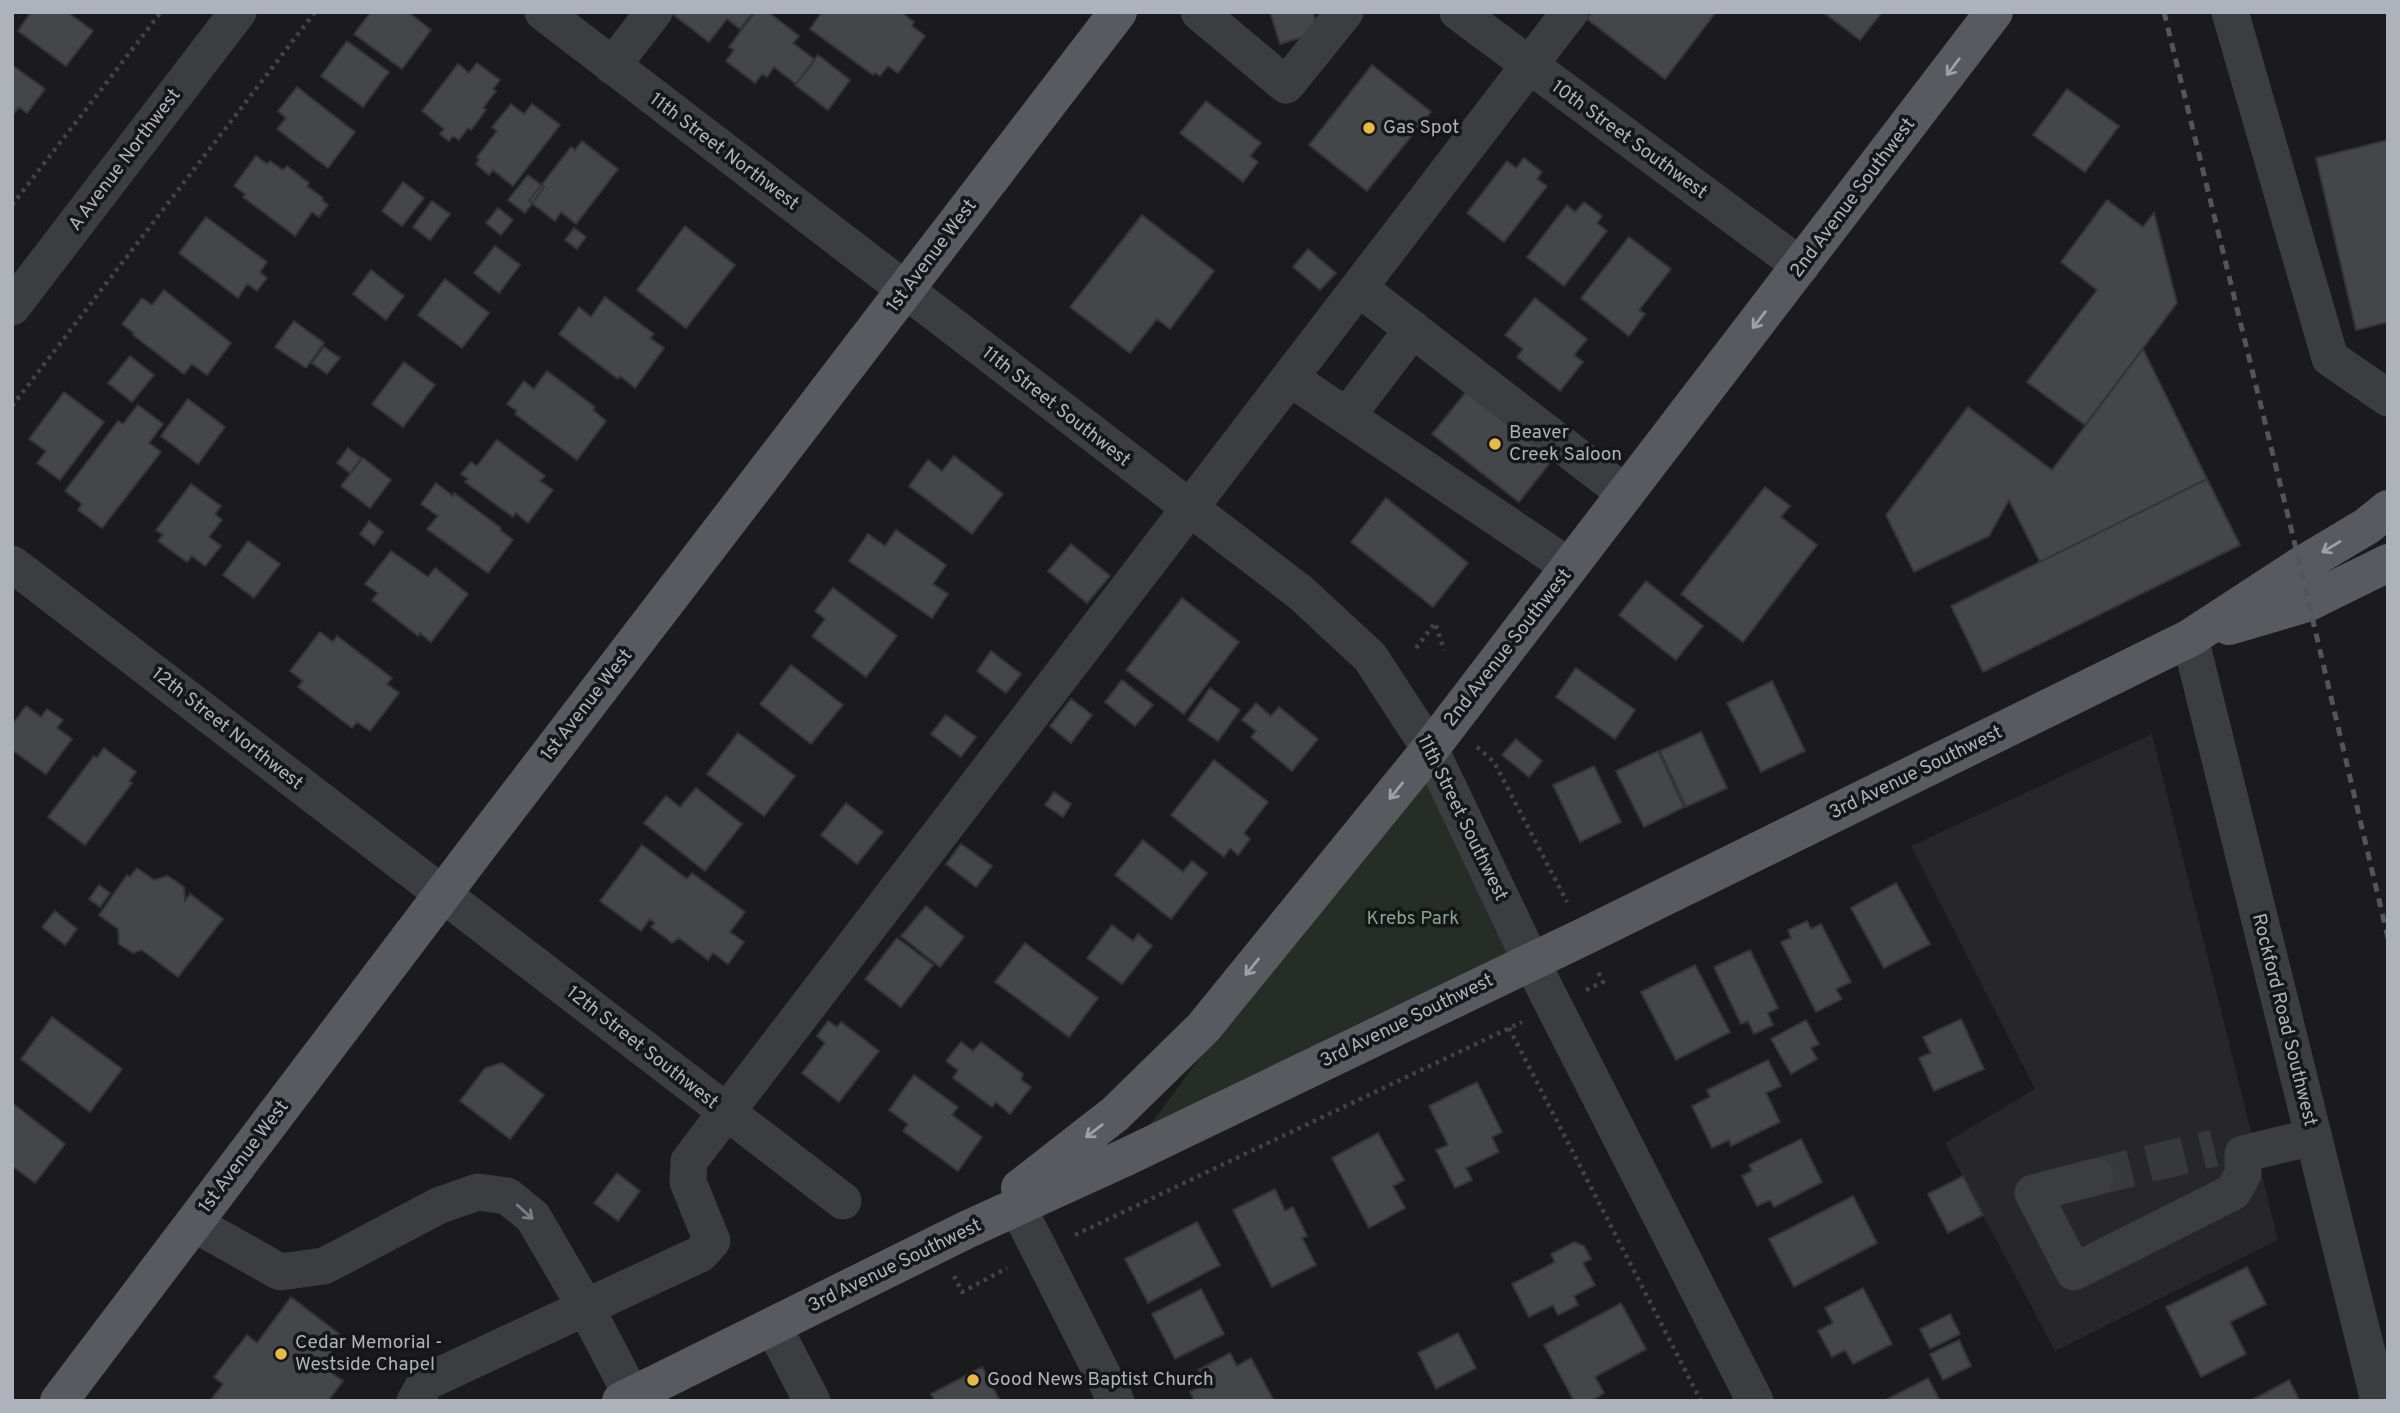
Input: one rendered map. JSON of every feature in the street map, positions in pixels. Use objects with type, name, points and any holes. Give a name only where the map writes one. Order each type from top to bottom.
[{"type":"main road","name":"1st Avenue West","points":[[59,1401],[1118,12]]},
{"type":"main road","name":"2nd Avenue Southwest","points":[[966,1230],[1115,1114],[1203,1028],[1430,748],[1994,12]]},
{"type":"main road","name":"3rd Avenue Southwest","points":[[626,1398],[966,1230],[1126,1157],[2190,638],[2300,565],[2367,526],[2388,509]]},
{"type":"main road","name":"3rd Avenue Southwest","points":[[2190,638],[2307,603],[2381,564]]},
{"type":"street","name":"A Avenue Northwest","points":[[12,307],[237,12]]},
{"type":"street","name":"11th Street Northwest","points":[[542,12],[906,290]]},
{"type":"street","points":[[612,66],[654,12]]},
{"type":"street","points":[[1199,12],[1286,85],[1345,12]]},
{"type":"street","points":[[415,1401],[426,1382],[700,1254],[712,1241],[688,1182],[689,1161],[1570,12]]},
{"type":"street","points":[[2230,12],[2330,358],[2388,398]]},
{"type":"street","name":"10th Street Southwest","points":[[1464,14],[1530,67],[1801,266]]},
{"type":"street","points":[[1359,288],[1626,494]]},
{"type":"street","name":"11th Street Southwest","points":[[906,290],[1301,593],[1370,657],[1430,748],[1531,961],[1755,1401]]},
{"type":"street","points":[[1347,416],[1413,329]]},
{"type":"street","points":[[1290,378],[1570,567]]},
{"type":"street","name":"12th Street Northwest","points":[[12,564],[443,894]]},
{"type":"street","name":"Rockford Road Southwest","points":[[2190,638],[2379,1401]]},
{"type":"street","name":"12th Street Southwest","points":[[443,894],[843,1201]]},
{"type":"street","points":[[2095,1177],[2033,1193],[2074,1272],[2232,1192],[2243,1174],[2228,1151],[2313,1137]]},
{"type":"street","points":[[193,1223],[280,1272],[324,1266],[440,1205],[478,1192],[507,1196],[533,1217],[586,1308],[626,1398]]},
{"type":"street","points":[[1017,1206],[1116,1401]]},
{"type":"street","points":[[773,1326],[813,1401],[818,1398],[833,1401]]},
{"type":"path","points":[[12,205],[161,12]]},
{"type":"path","points":[[12,406],[315,12]]},
{"type":"path","points":[[1416,648],[1435,623],[1444,650]]},
{"type":"path","points":[[1474,744],[1494,762],[1567,903]]},
{"type":"path","points":[[953,1274],[962,1292],[1040,1251],[1555,1006]]},
{"type":"path","points":[[1509,1028],[1701,1401]]},
{"type":"shaded area","points":[[2152,734],[2278,1240],[2055,1351],[1945,1143],[2035,1089],[1911,846]]},
{"type":"green space","name":"Krebs Park","points":[[1430,749],[1531,961],[1126,1157]]},
{"type":"building","points":[[31,12],[67,12],[93,31],[66,66],[18,31]]},
{"type":"building","points":[[371,12],[408,12],[431,30],[402,69],[354,34]]},
{"type":"building","points":[[753,12],[740,29],[727,19],[709,42],[671,13]]},
{"type":"building","points":[[755,12],[768,12],[799,36],[793,43],[815,60],[796,84],[774,67],[767,77],[762,74],[755,83],[726,61],[734,50],[729,47]]},
{"type":"building","points":[[822,12],[901,12],[914,22],[912,26],[925,36],[898,73],[888,66],[880,76],[875,73],[873,75],[810,29]]},
{"type":"building","points":[[1270,12],[1313,12],[1319,32],[1280,44]]},
{"type":"building","points":[[1592,12],[1716,12],[1665,79],[1587,19]]},
{"type":"building","points":[[1823,12],[1882,12],[1860,40]]},
{"type":"building","points":[[347,41],[389,72],[363,107],[321,76]]},
{"type":"building","points":[[818,55],[850,80],[828,110],[795,85]]},
{"type":"building","points":[[477,63],[500,80],[493,89],[496,91],[483,108],[486,110],[471,130],[468,128],[459,140],[453,136],[449,141],[440,134],[444,129],[422,111],[458,64],[469,73]]},
{"type":"building","points":[[12,65],[45,89],[27,113],[19,107],[12,115]]},
{"type":"building","name":"Gas Spot","points":[[1372,65],[1431,112],[1367,191],[1309,145]]},
{"type":"building","points":[[297,87],[355,132],[328,168],[277,129],[286,118],[278,111]]},
{"type":"building","points":[[2067,89],[2119,126],[2085,172],[2033,135]]},
{"type":"building","points":[[1206,101],[1261,143],[1250,156],[1258,162],[1243,182],[1180,133]]},
{"type":"building","points":[[511,104],[524,114],[532,104],[560,125],[513,186],[493,170],[489,175],[476,164],[479,160],[477,157],[497,131],[492,127]]},
{"type":"building","points":[[2388,140],[2388,322],[2356,330],[2316,158]]},
{"type":"building","points":[[582,141],[618,169],[576,224],[561,212],[555,221],[529,201],[571,147],[575,150]]},
{"type":"building","points":[[256,156],[283,170],[287,166],[309,183],[307,186],[328,205],[319,217],[312,212],[295,236],[243,197],[245,194],[234,186]]},
{"type":"building","points":[[1524,158],[1542,172],[1537,179],[1547,186],[1504,242],[1467,213],[1507,161],[1516,168]]},
{"type":"building","points":[[528,175],[544,187],[525,213],[508,200]]},
{"type":"building","points":[[403,182],[424,198],[402,226],[382,211]]},
{"type":"building","points":[[2107,200],[2143,227],[2154,213],[2177,303],[2085,425],[2027,382],[2097,290],[2061,262]]},
{"type":"building","points":[[432,201],[450,214],[430,240],[413,227]]},
{"type":"building","points":[[1584,202],[1602,216],[1597,223],[1607,231],[1564,286],[1527,257],[1567,205],[1575,212]]},
{"type":"building","points":[[498,208],[513,220],[501,235],[486,223]]},
{"type":"building","points":[[1142,215],[1214,271],[1170,329],[1157,319],[1130,353],[1070,307]]},
{"type":"building","points":[[206,217],[267,262],[260,272],[267,278],[257,291],[247,284],[238,298],[179,253]]},
{"type":"building","points":[[685,226],[735,265],[686,328],[637,290]]},
{"type":"building","points":[[574,228],[586,237],[577,249],[565,240]]},
{"type":"building","points":[[1629,237],[1671,269],[1639,310],[1645,314],[1629,336],[1581,298]]},
{"type":"building","points":[[495,246],[520,265],[499,293],[474,273]]},
{"type":"building","points":[[1308,249],[1336,273],[1320,290],[1293,267]]},
{"type":"building","points":[[371,270],[404,296],[386,320],[353,294]]},
{"type":"building","points":[[445,279],[489,313],[462,348],[418,315]]},
{"type":"building","points":[[164,290],[231,343],[207,375],[192,364],[184,374],[122,324],[142,298],[152,305]]},
{"type":"building","points":[[605,297],[654,334],[650,338],[664,348],[635,388],[620,376],[618,379],[559,334],[579,307],[591,317]]},
{"type":"building","points":[[1535,298],[1587,339],[1574,355],[1583,362],[1560,391],[1517,357],[1523,349],[1505,335]]},
{"type":"building","points":[[294,321],[324,343],[306,368],[275,347]]},
{"type":"building","points":[[324,347],[340,358],[327,374],[312,363]]},
{"type":"building","points":[[2143,349],[2207,479],[2040,562],[2009,500],[1989,536],[1914,572],[1886,515],[1968,407],[2052,470]]},
{"type":"building","points":[[130,356],[154,375],[132,402],[108,383]]},
{"type":"building","points":[[404,362],[435,385],[403,427],[372,404]]},
{"type":"building","points":[[547,371],[595,407],[593,410],[606,421],[577,460],[515,414],[517,411],[507,404],[524,381],[534,389]]},
{"type":"building","name":"Beaver Creek Saloon","points":[[1470,387],[1557,454],[1519,502],[1432,434]]},
{"type":"building","points":[[64,392],[104,422],[60,480],[37,463],[46,451],[29,439]]},
{"type":"building","points":[[188,399],[225,427],[198,464],[161,436]]},
{"type":"building","points":[[138,405],[163,424],[149,443],[161,452],[102,528],[78,510],[82,504],[65,491],[118,421],[123,424]]},
{"type":"building","points":[[497,440],[545,476],[540,481],[553,490],[528,523],[516,513],[513,517],[465,482],[468,479],[461,474],[471,462],[477,466]]},
{"type":"building","points":[[348,448],[361,458],[350,473],[337,463]]},
{"type":"building","points":[[954,456],[1003,494],[972,534],[909,486],[928,460],[942,471]]},
{"type":"building","points":[[363,458],[391,480],[370,508],[341,486]]},
{"type":"building","points":[[2207,479],[2240,545],[1983,672],[1951,606]]},
{"type":"building","points":[[436,483],[453,496],[454,493],[513,540],[488,573],[427,529],[438,516],[421,504]]},
{"type":"building","points":[[191,484],[221,506],[215,514],[222,520],[209,537],[221,546],[205,566],[192,556],[187,562],[158,541],[163,535],[156,530]]},
{"type":"building","points":[[1765,487],[1790,506],[1781,517],[1817,545],[1743,642],[1681,594]]},
{"type":"building","points":[[1386,498],[1468,563],[1433,607],[1351,542]]},
{"type":"building","points":[[369,521],[383,532],[374,545],[360,534]]},
{"type":"building","points":[[896,530],[946,565],[933,584],[948,594],[932,618],[849,561],[868,534],[885,546]]},
{"type":"building","points":[[248,541],[280,564],[254,598],[223,575]]},
{"type":"building","points":[[1071,544],[1110,576],[1087,603],[1048,571]]},
{"type":"building","points":[[391,551],[428,577],[435,568],[468,594],[431,642],[420,633],[418,636],[372,600],[378,593],[365,584]]},
{"type":"building","points":[[1646,581],[1703,626],[1676,660],[1619,615]]},
{"type":"building","points":[[833,588],[897,636],[866,677],[812,636],[825,619],[815,611]]},
{"type":"building","points":[[1182,598],[1239,642],[1184,714],[1126,670]]},
{"type":"building","points":[[320,632],[333,642],[337,636],[392,678],[387,684],[399,693],[370,731],[357,722],[352,728],[298,687],[303,681],[290,671]]},
{"type":"building","points":[[991,651],[1021,674],[1006,693],[977,671]]},
{"type":"building","points":[[791,665],[843,705],[811,744],[760,704]]},
{"type":"building","points":[[1576,668],[1635,710],[1615,739],[1556,697]]},
{"type":"building","points":[[1122,680],[1153,705],[1135,726],[1105,702]]},
{"type":"building","points":[[1772,681],[1805,751],[1761,772],[1727,703]]},
{"type":"building","points":[[1210,688],[1240,710],[1218,741],[1188,720]]},
{"type":"building","points":[[1071,699],[1092,715],[1071,743],[1050,726]]},
{"type":"building","points":[[1256,703],[1271,716],[1279,707],[1318,739],[1292,771],[1251,737],[1256,731],[1242,720]]},
{"type":"building","points":[[26,706],[41,717],[47,709],[63,720],[57,728],[72,739],[46,774],[12,750],[12,725]]},
{"type":"building","points":[[946,715],[976,737],[961,757],[931,734]]},
{"type":"building","points":[[1701,732],[1727,788],[1686,807],[1660,751]]},
{"type":"building","points":[[738,733],[795,776],[764,816],[707,774]]},
{"type":"building","points":[[1516,739],[1542,761],[1529,777],[1502,755]]},
{"type":"building","points":[[104,748],[136,772],[129,781],[132,783],[85,845],[48,817],[94,756],[97,758]]},
{"type":"building","points":[[1658,751],[1684,807],[1644,827],[1616,771]]},
{"type":"building","points":[[1214,760],[1268,802],[1244,833],[1250,839],[1238,855],[1230,848],[1224,857],[1171,815]]},
{"type":"building","points":[[1594,766],[1621,822],[1580,842],[1553,785]]},
{"type":"building","points":[[696,788],[742,824],[705,871],[644,823],[666,796],[680,807]]},
{"type":"building","points":[[1054,792],[1071,804],[1063,817],[1045,805]]},
{"type":"building","points":[[846,803],[883,832],[857,864],[821,835]]},
{"type":"building","points":[[1143,840],[1183,872],[1192,861],[1207,873],[1171,919],[1115,875]]},
{"type":"building","points":[[961,844],[992,866],[976,887],[946,864]]},
{"type":"building","points":[[642,845],[687,879],[692,873],[745,912],[730,932],[744,942],[728,964],[713,953],[708,960],[679,938],[672,943],[651,927],[655,923],[650,919],[641,931],[600,901]]},
{"type":"building","points":[[137,868],[154,880],[168,876],[184,887],[185,901],[190,894],[223,919],[178,977],[142,950],[133,953],[119,944],[118,929],[99,915],[127,875],[130,877]]},
{"type":"building","points":[[1896,883],[1930,944],[1884,968],[1851,908]]},
{"type":"building","points":[[99,885],[110,893],[100,907],[89,899]]},
{"type":"building","points":[[926,906],[964,937],[940,967],[901,936]]},
{"type":"building","points":[[55,911],[77,929],[65,945],[42,927]]},
{"type":"building","points":[[1807,921],[1811,929],[1821,924],[1851,982],[1836,989],[1842,999],[1816,1012],[1781,942],[1791,938],[1788,930]]},
{"type":"building","points":[[1112,925],[1133,941],[1138,934],[1152,946],[1122,984],[1087,958]]},
{"type":"building","points":[[897,938],[933,965],[901,1007],[865,979]]},
{"type":"building","points":[[1025,943],[1098,998],[1069,1037],[995,982]]},
{"type":"building","points":[[1750,950],[1778,1008],[1768,1013],[1773,1025],[1754,1034],[1748,1021],[1741,1024],[1714,967]]},
{"type":"building","points":[[1695,965],[1730,1032],[1676,1060],[1641,992]]},
{"type":"building","points":[[52,1017],[122,1069],[90,1112],[21,1059]]},
{"type":"building","points":[[1961,1019],[1984,1069],[1934,1091],[1919,1058],[1931,1053],[1923,1037]]},
{"type":"building","points":[[1806,1020],[1819,1044],[1811,1048],[1817,1059],[1791,1074],[1771,1039]]},
{"type":"building","points":[[828,1021],[837,1027],[841,1022],[879,1051],[839,1102],[802,1073],[825,1043],[817,1036]]},
{"type":"building","points":[[961,1042],[973,1051],[981,1042],[1023,1074],[1021,1080],[1031,1087],[1010,1114],[996,1102],[992,1107],[953,1078],[958,1070],[946,1061]]},
{"type":"building","points":[[1768,1060],[1781,1086],[1766,1093],[1780,1122],[1731,1146],[1729,1140],[1712,1148],[1692,1106],[1710,1097],[1707,1090]]},
{"type":"building","points":[[502,1063],[544,1095],[510,1139],[460,1101],[485,1068]]},
{"type":"building","points":[[914,1075],[958,1107],[952,1115],[982,1137],[958,1171],[903,1131],[908,1124],[889,1110]]},
{"type":"building","points":[[1477,1082],[1502,1132],[1492,1137],[1499,1152],[1466,1168],[1472,1180],[1455,1188],[1436,1150],[1448,1145],[1429,1106]]},
{"type":"building","points":[[12,1103],[65,1144],[35,1183],[12,1166]]},
{"type":"building","points":[[1378,1133],[1404,1180],[1393,1186],[1405,1208],[1369,1228],[1332,1158]]},
{"type":"building","points":[[1801,1139],[1822,1182],[1774,1207],[1770,1200],[1757,1206],[1742,1176],[1752,1171],[1749,1165]]},
{"type":"building","points":[[617,1173],[640,1191],[618,1221],[594,1203]]},
{"type":"building","points":[[1963,1176],[1983,1215],[1948,1233],[1928,1194]]},
{"type":"building","points":[[1275,1189],[1285,1211],[1293,1207],[1307,1236],[1302,1238],[1316,1265],[1272,1287],[1233,1210]]},
{"type":"building","points":[[1853,1196],[1877,1243],[1794,1287],[1769,1239]]},
{"type":"building","points":[[1197,1222],[1220,1265],[1148,1303],[1125,1259]]},
{"type":"building","points":[[1574,1242],[1584,1246],[1591,1259],[1583,1263],[1595,1285],[1574,1296],[1578,1305],[1558,1315],[1553,1305],[1529,1317],[1512,1284],[1555,1262],[1551,1254]]},
{"type":"building","points":[[2247,1267],[2266,1304],[2230,1322],[2246,1354],[2201,1377],[2166,1307]]},
{"type":"building","points":[[1863,1288],[1892,1344],[1853,1364],[1845,1350],[1832,1357],[1818,1331],[1833,1323],[1825,1308]]},
{"type":"building","points":[[1201,1289],[1224,1334],[1175,1359],[1152,1314]]},
{"type":"building","name":"Cedar Memorial - Westside Chapel","points":[[291,1297],[343,1337],[321,1365],[343,1381],[328,1401],[210,1401],[223,1384],[214,1377],[247,1335],[257,1343]]},
{"type":"building","points":[[1621,1303],[1646,1349],[1595,1377],[1604,1393],[1591,1401],[1574,1401],[1544,1345]]},
{"type":"building","points":[[1950,1314],[1960,1334],[1930,1349],[1920,1329]]},
{"type":"building","points":[[1458,1333],[1476,1368],[1436,1389],[1418,1353]]},
{"type":"building","points":[[1959,1340],[1971,1366],[1943,1380],[1930,1354]]},
{"type":"building","points":[[1230,1353],[1237,1366],[1251,1358],[1274,1401],[1195,1401],[1190,1392],[1205,1384],[1198,1370]]},
{"type":"building","name":"Good News Baptist Church","points":[[982,1367],[1000,1401],[935,1401],[931,1394]]},
{"type":"building","points":[[1928,1378],[1940,1401],[1884,1401]]},
{"type":"building","points":[[2289,1380],[2300,1401],[2250,1401]]},
{"type":"tunnel","points":[[2095,1177],[2214,1148]]},
{"type":"railway","points":[[2164,12],[2291,528],[2388,938]]},
{"type":"place","name":"Gas Spot","points":[[1369,128]]},
{"type":"place","name":"Beaver Creek Saloon","points":[[1495,444]]},
{"type":"place","name":"Cedar Memorial - Westside Chapel","points":[[281,1354]]},
{"type":"place","name":"Good News Baptist Church","points":[[973,1380]]}]
